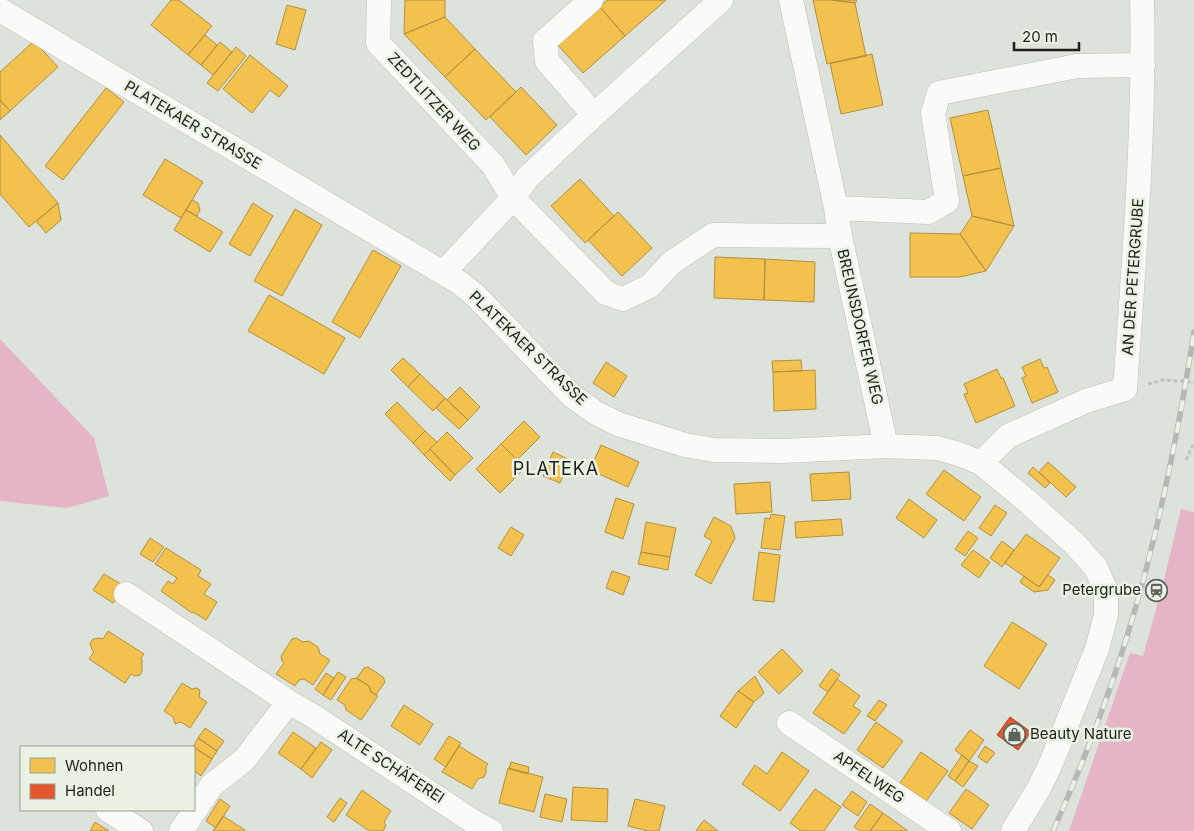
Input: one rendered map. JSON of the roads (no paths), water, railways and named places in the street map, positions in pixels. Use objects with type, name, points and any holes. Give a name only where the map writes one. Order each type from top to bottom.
[{"type":"street","name":"ZEDTLITZER WEG","points":[[379,0],[378,43],[493,165],[513,198],[606,293],[623,299],[650,286],[671,263],[713,235],[840,236]]},
{"type":"street","points":[[590,0],[546,41],[547,60],[594,115]]},
{"type":"street","points":[[443,272],[513,198],[528,177],[721,0]]},
{"type":"street","name":"BREUNSDORFER WEG","points":[[791,0],[886,446]]},
{"type":"street","name":"AN DER PETERGRUBE","points":[[980,463],[1008,436],[1086,401],[1125,389],[1137,226],[1144,65],[1142,0]]},
{"type":"street","name":"PLATEKAER STRASSE","points":[[0,10],[443,272],[476,296],[572,396],[596,413],[618,424],[685,445],[714,450],[783,451],[886,446],[937,448],[959,454],[980,463],[1026,500],[1075,544],[1096,568],[1106,591],[1106,615],[1097,649],[1049,767],[1039,788],[1013,831]]},
{"type":"street","points":[[836,208],[928,212],[947,201],[933,113],[939,93],[1077,66],[1144,65]]},
{"type":"street","name":"ALTE SCHÄFEREI","points":[[126,594],[289,702],[474,822],[491,831]]},
{"type":"street","points":[[195,809],[212,785],[244,760],[289,702]]},
{"type":"street","name":"APFELWEG","points":[[789,723],[949,831]]},
{"type":"street","points":[[110,811],[141,831]]},
{"type":"street","points":[[180,831],[194,811]]},
{"type":"railway","points":[[1053,831],[1099,718],[1137,603],[1170,468],[1194,332]]},
{"type":"place","name":"Petergrube","points":[[1157,590]]},
{"type":"place","name":"Beauty Nature","points":[[1014,734]]},
{"type":"district","name":"PLATEKA","points":[[556,469]]}]
